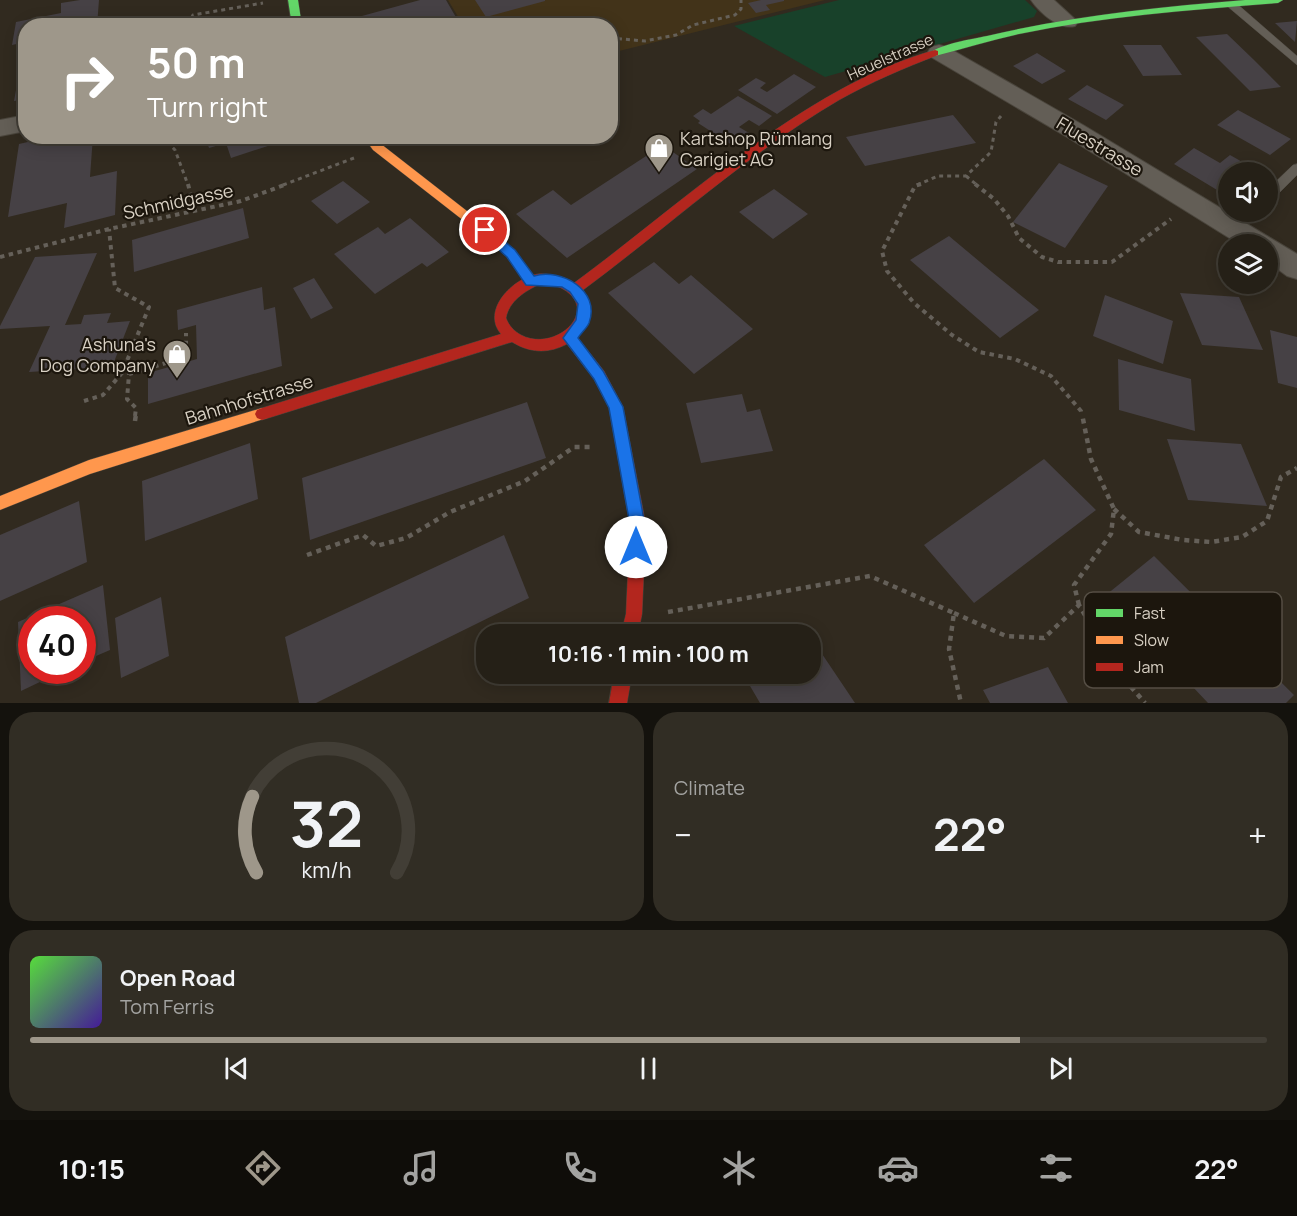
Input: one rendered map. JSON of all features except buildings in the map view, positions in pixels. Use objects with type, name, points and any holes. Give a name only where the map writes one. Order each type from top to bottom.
[{"type":"street","points":[[293,0],[296,18]]},
{"type":"street","points":[[1041,0],[1068,22]]},
{"type":"street","name":"Heuelstrasse","points":[[575,289],[719,177],[814,112],[876,77],[939,52],[992,36],[1068,22],[1278,0]]},
{"type":"street","name":"Fluestrasse","points":[[939,52],[1244,234]]},
{"type":"street","points":[[0,128],[18,125]]},
{"type":"street","points":[[375,144],[495,239],[511,254],[531,282]]},
{"type":"street","points":[[1278,256],[1297,268]]},
{"type":"street","points":[[553,280],[575,289],[585,304],[585,313],[578,330],[570,338],[559,343],[535,347],[522,344],[503,328],[502,306],[515,290],[531,282],[553,280]]},
{"type":"street","name":"Bahnhofstrasse","points":[[0,500],[89,466],[511,337]]},
{"type":"street","points":[[570,338],[598,375],[616,407],[638,525],[632,624]]},
{"type":"street","points":[[618,703],[621,684]]},
{"type":"lane","points":[[1231,4],[1297,62]]},
{"type":"lane","points":[[1278,186],[1297,168]]},
{"type":"lane","points":[[1234,228],[1240,222]]},
{"type":"path","points":[[618,39],[645,41],[676,35],[693,25],[735,15],[741,9],[741,0]]},
{"type":"path","points":[[192,18],[193,15],[263,3]]},
{"type":"path","points":[[966,176],[991,152],[996,122],[1017,97]]},
{"type":"path","points":[[172,144],[195,212]]},
{"type":"path","name":"Schmidgasse","points":[[0,257],[241,201],[357,157]]},
{"type":"path","points":[[1190,201],[1176,215],[1112,262],[1058,262],[1042,257],[1018,238],[1008,216],[994,199],[966,176],[938,176],[915,186],[882,251],[887,271],[914,303],[952,335],[980,352],[1015,359],[1051,376],[1080,411],[1091,459],[1114,509],[1139,532],[1210,542],[1242,537],[1267,521],[1281,477],[1297,468]]},
{"type":"path","points":[[84,401],[103,394],[122,373],[149,307],[115,288],[109,230]]},
{"type":"path","points":[[122,373],[129,374],[186,357],[186,333]]},
{"type":"path","points":[[129,374],[127,399],[136,408]]},
{"type":"path","points":[[307,555],[363,535],[376,546],[406,538],[450,512],[525,481],[574,447],[594,447]]},
{"type":"path","points":[[1084,613],[1079,605],[1074,585],[1111,534],[1114,509]]},
{"type":"path","points":[[670,611],[870,576],[1006,636],[1044,638],[1079,605]]},
{"type":"path","points":[[954,613],[949,649],[961,703]]},
{"type":"path","points":[[1132,688],[1145,703]]},
{"type":"shaded area","points":[[448,0],[825,0],[618,51],[618,18],[459,18]]},
{"type":"green space","points":[[839,0],[1025,0],[1037,11],[1034,17],[825,77],[734,26]]},
{"type":"traffic: fast","points":[[293,0],[296,18]]},
{"type":"traffic: fast","points":[[935,53],[1019,31],[1062,23],[1148,12],[1278,0]]},
{"type":"traffic: slow","points":[[375,144],[495,239],[511,254],[531,282]]},
{"type":"traffic: slow","points":[[0,503],[89,467],[262,414]]},
{"type":"traffic: jam","points":[[575,289],[746,157],[791,126],[836,97],[884,73],[935,53]]},
{"type":"traffic: jam","points":[[539,279],[566,284],[580,295],[584,307],[582,320],[573,332],[560,341],[545,346],[527,344],[510,335],[502,326],[500,318],[501,309],[506,301],[513,294],[539,279]]},
{"type":"traffic: jam","points":[[262,414],[511,337]]},
{"type":"traffic: jam","points":[[570,338],[599,375],[616,407],[638,525],[632,624]]},
{"type":"traffic: jam","points":[[618,703],[621,684]]},
{"type":"place","name":"Kartshop Rümlang Carigiet AG","points":[[659,174]]},
{"type":"place","name":"Ashuna's Dog Company","points":[[177,380]]},
{"type":"route","points":[[485,230],[511,254],[531,282],[540,279],[565,283],[575,289],[585,304],[583,322],[570,338],[598,375],[616,407],[638,525],[636,547]]}]
